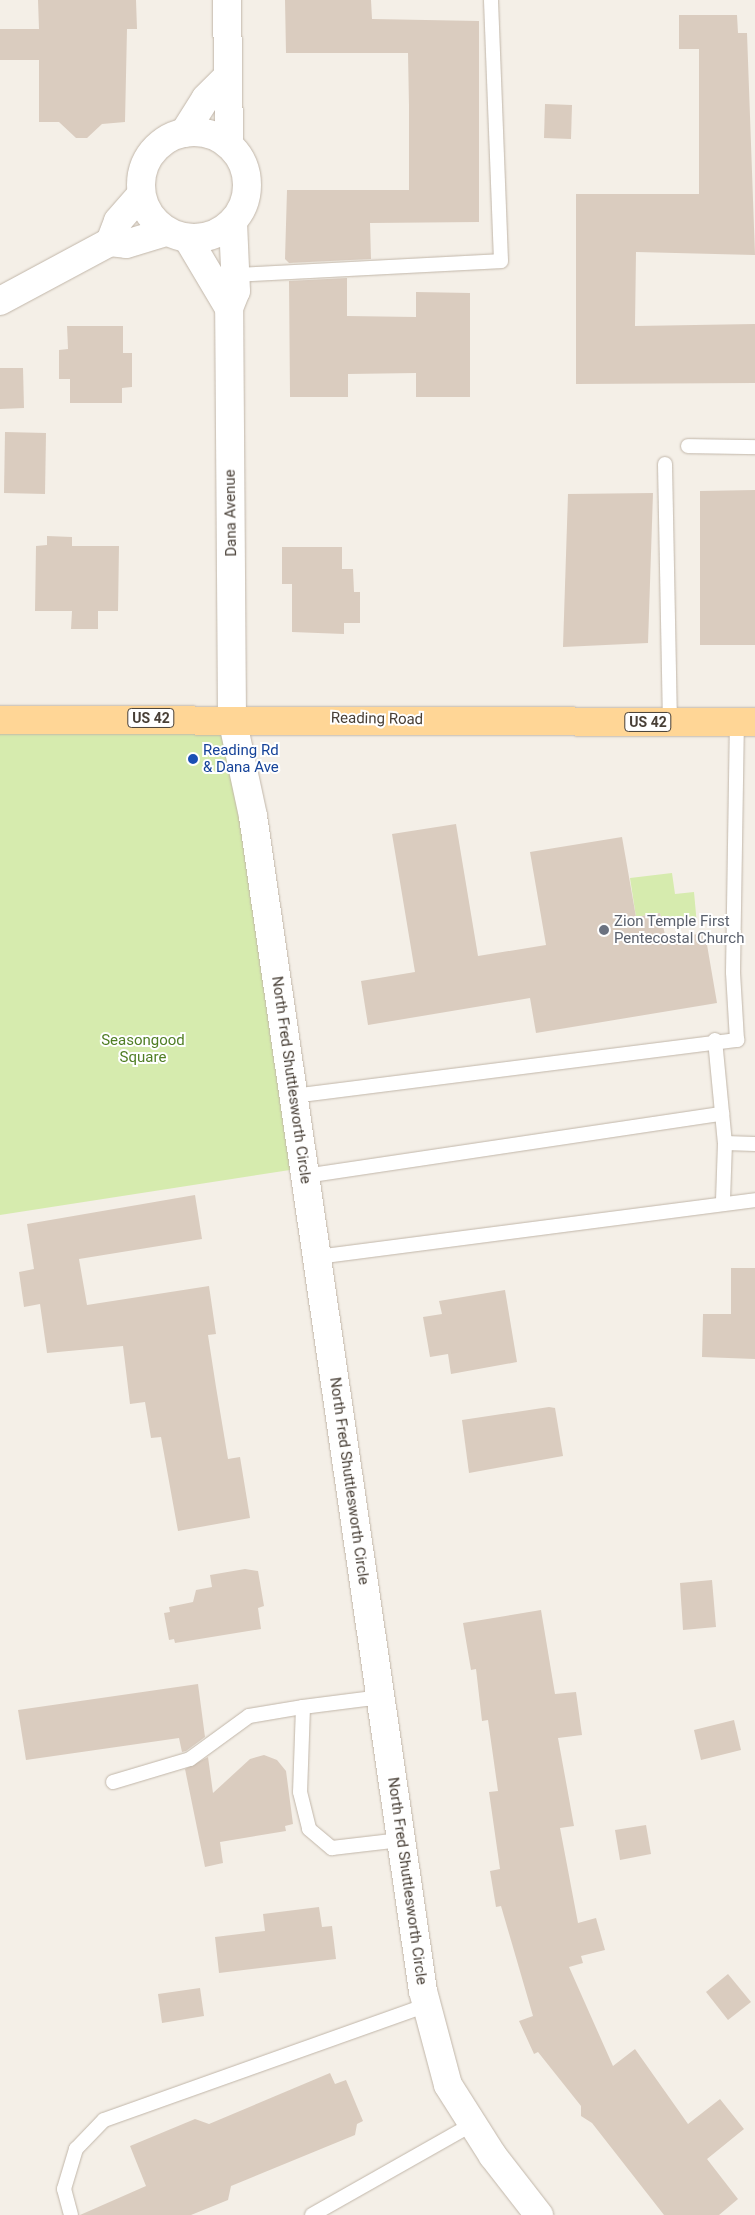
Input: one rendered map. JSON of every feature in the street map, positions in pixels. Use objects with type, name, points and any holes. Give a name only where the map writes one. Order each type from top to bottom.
[{"type":"main road","name":"Reading Road","points":[[0,720],[232,718],[746,722]]},
{"type":"street","points":[[0,301],[110,242],[126,244],[177,235],[220,233],[233,222],[248,192],[247,174],[229,144],[227,0]]},
{"type":"street","points":[[184,132],[206,98],[228,76]]},
{"type":"street","points":[[229,144],[200,132],[184,132],[161,143],[145,162],[141,195],[150,216],[177,235],[229,308]]},
{"type":"street","points":[[110,242],[118,222],[141,195]]},
{"type":"street","name":"Dana Avenue","points":[[232,718],[229,308],[236,291],[233,222]]},
{"type":"street","name":"North Fred Shuttlesworth Circle","points":[[232,718],[252,816],[401,1840],[427,2005],[448,2085],[473,2124],[539,2215]]},
{"type":"lane","points":[[235,275],[501,261],[492,0]]},
{"type":"lane","points":[[688,446],[755,447]]},
{"type":"lane","points":[[665,464],[670,722]]},
{"type":"lane","points":[[293,1096],[715,1040],[737,1040],[733,972],[746,722]]},
{"type":"lane","points":[[715,1040],[725,1143],[723,1201]]},
{"type":"lane","points":[[305,1176],[722,1114]]},
{"type":"lane","points":[[725,1143],[755,1144]]},
{"type":"lane","points":[[316,1257],[723,1201],[755,1200]]},
{"type":"lane","points":[[113,1782],[190,1759],[249,1716],[381,1697]]},
{"type":"lane","points":[[303,1707],[300,1792],[309,1828],[332,1848],[401,1840]]},
{"type":"lane","points":[[71,2215],[64,2189],[76,2149],[104,2120],[427,2005]]},
{"type":"lane","points":[[312,2215],[473,2124]]},
{"type":"green space","name":"Seasongood Square","points":[[232,718],[303,1168],[0,1215],[0,720]]},
{"type":"green space","points":[[672,873],[675,894],[694,892],[697,925],[663,928],[660,913],[636,917],[630,878]]},
{"type":"building","points":[[38,0],[136,0],[137,29],[127,29],[125,122],[102,124],[87,138],[76,138],[59,122],[39,122],[39,60],[0,60],[0,29],[39,29]]},
{"type":"building","points":[[285,0],[371,0],[372,19],[479,21],[479,222],[370,223],[371,259],[289,263],[285,259],[287,190],[409,190],[409,106],[408,53],[286,53]]},
{"type":"building","points":[[679,15],[737,15],[738,33],[747,33],[755,255],[636,252],[635,326],[755,324],[755,383],[576,384],[576,194],[699,194],[699,49],[679,49]]},
{"type":"building","points":[[545,104],[572,105],[571,139],[544,138]]},
{"type":"building","points":[[347,278],[347,316],[416,317],[416,292],[470,293],[470,397],[416,397],[416,373],[348,374],[348,397],[290,397],[289,281]]},
{"type":"building","points":[[67,326],[123,326],[123,353],[132,353],[132,387],[122,388],[122,403],[70,403],[70,379],[59,379],[59,350],[68,349]]},
{"type":"building","points":[[0,368],[23,368],[24,408],[0,409]]},
{"type":"building","points":[[5,432],[46,433],[45,494],[4,493]]},
{"type":"building","points":[[755,490],[755,645],[700,645],[700,491]]},
{"type":"building","points":[[653,493],[648,643],[563,647],[568,494]]},
{"type":"building","points":[[47,536],[72,537],[72,546],[119,546],[118,611],[98,611],[98,629],[71,629],[72,611],[35,611],[36,546],[47,545]]},
{"type":"building","points":[[282,547],[342,547],[342,569],[353,569],[354,592],[360,592],[360,623],[344,623],[344,634],[292,632],[292,584],[282,584]]},
{"type":"building","name":"Zion Temple First Pentecostal Church","points":[[456,824],[478,956],[546,945],[530,852],[622,837],[636,917],[660,913],[666,939],[705,933],[717,1003],[536,1033],[530,998],[368,1025],[361,981],[415,972],[392,834]]},
{"type":"building","points":[[195,1195],[202,1239],[79,1259],[87,1305],[209,1286],[216,1334],[208,1335],[228,1459],[240,1457],[250,1518],[178,1531],[161,1437],[151,1438],[145,1402],[130,1404],[123,1346],[47,1353],[40,1304],[24,1307],[19,1272],[34,1269],[27,1224]]},
{"type":"building","points":[[731,1268],[755,1268],[755,1359],[702,1357],[703,1314],[731,1314]]},
{"type":"building","points":[[505,1290],[517,1362],[451,1374],[448,1354],[430,1357],[423,1317],[442,1314],[439,1301]]},
{"type":"building","points":[[549,1407],[555,1408],[563,1456],[469,1473],[462,1420]]},
{"type":"building","points":[[245,1569],[258,1571],[264,1606],[258,1608],[261,1629],[175,1643],[174,1639],[169,1640],[164,1613],[170,1612],[169,1607],[193,1602],[196,1590],[212,1587],[210,1575]]},
{"type":"building","points":[[712,1580],[716,1627],[683,1630],[680,1583]]},
{"type":"building","points":[[541,1610],[555,1694],[576,1692],[582,1735],[558,1738],[574,1826],[560,1828],[578,1923],[596,1918],[605,1950],[581,1956],[583,1963],[569,1967],[613,2066],[635,2049],[688,2124],[720,2099],[744,2129],[707,2159],[738,2199],[719,2215],[664,2215],[592,2123],[581,2116],[581,2106],[538,2052],[534,2054],[519,2021],[533,2016],[501,1906],[496,1907],[490,1871],[500,1869],[489,1792],[498,1791],[488,1720],[482,1721],[476,1669],[471,1670],[463,1623]]},
{"type":"building","points":[[198,1684],[205,1737],[186,1751],[182,1752],[179,1738],[26,1760],[18,1710]]},
{"type":"building","points":[[734,1720],[741,1750],[701,1760],[694,1730]]},
{"type":"building","points":[[264,1755],[277,1760],[286,1771],[293,1824],[285,1826],[286,1831],[220,1842],[223,1863],[205,1867],[185,1769],[208,1757],[213,1793],[250,1759]]},
{"type":"building","points":[[646,1825],[651,1854],[620,1860],[615,1830]]},
{"type":"building","points":[[319,1907],[322,1927],[332,1926],[336,1959],[219,1973],[215,1937],[265,1931],[263,1914]]},
{"type":"building","points":[[728,1974],[751,2002],[728,2020],[706,1992]]},
{"type":"building","points":[[200,1988],[204,2016],[162,2023],[158,1994]]},
{"type":"building","points":[[330,2073],[335,2084],[346,2080],[363,2121],[357,2124],[355,2135],[231,2186],[228,2200],[191,2215],[80,2215],[146,2186],[130,2146],[195,2119],[209,2124]]},
{"type":"place","name":"Reading Rd & Dana Ave","points":[[193,759]]},
{"type":"place","name":"Zion Temple First Pentecostal Church","points":[[604,930]]}]
